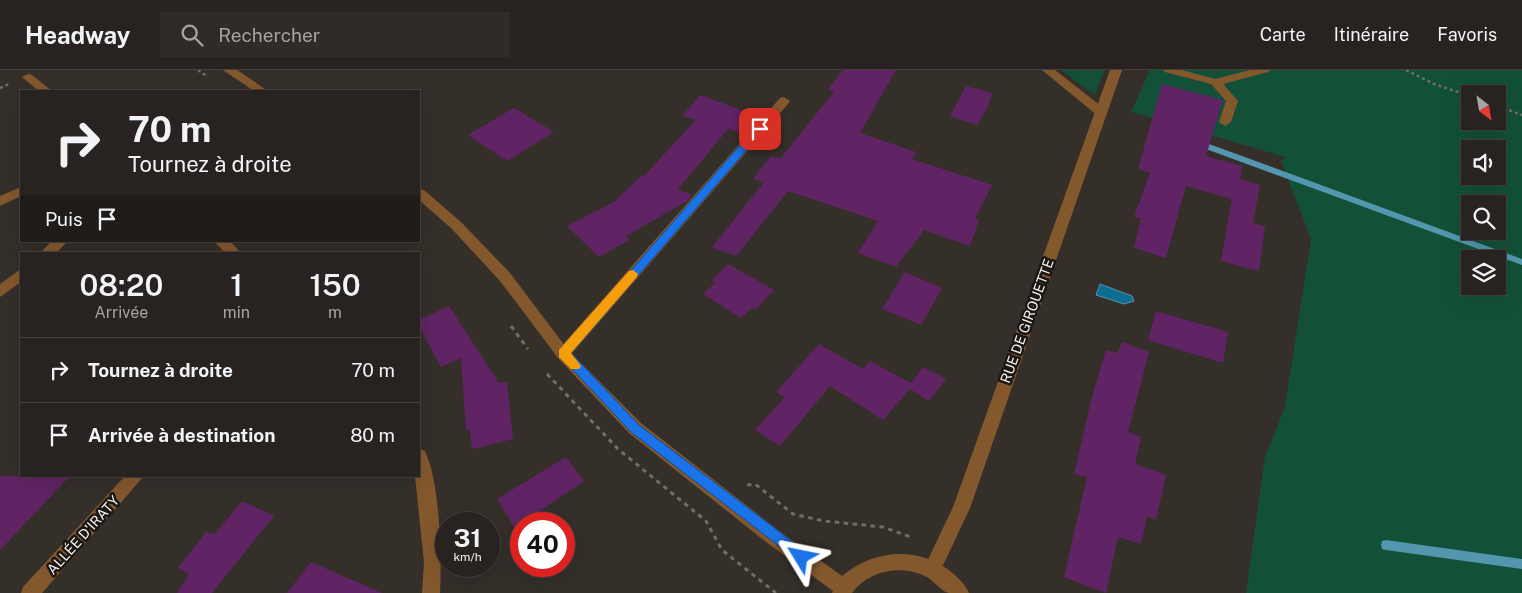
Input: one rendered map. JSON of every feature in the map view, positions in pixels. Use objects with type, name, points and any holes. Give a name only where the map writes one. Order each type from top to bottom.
[{"type":"street","points":[[229,70],[260,90]]},
{"type":"street","points":[[1048,70],[1102,113]]},
{"type":"street","name":"RUE DE GIROUETTE","points":[[932,570],[961,508],[1116,70]]},
{"type":"street","points":[[1169,70],[1200,74],[1215,82],[1232,101],[1225,122]]},
{"type":"street","points":[[1215,82],[1264,70]]},
{"type":"street","points":[[28,77],[45,90]]},
{"type":"street","points":[[564,354],[784,101]]},
{"type":"street","points":[[0,201],[20,191]]},
{"type":"street","points":[[420,194],[456,225],[505,277],[564,354],[635,428],[843,590],[857,574],[874,566],[892,562],[912,563],[932,570],[950,582],[960,593]]},
{"type":"street","points":[[48,252],[60,242]]},
{"type":"street","points":[[222,242],[233,252]]},
{"type":"street","points":[[0,292],[20,275]]},
{"type":"street","points":[[420,458],[423,466],[433,562],[431,593]]},
{"type":"street","name":"ALLÉE D'IRATY","points":[[30,593],[135,477]]},
{"type":"path","points":[[1406,70],[1434,84],[1461,93]]},
{"type":"path","points":[[1506,109],[1522,115]]},
{"type":"path","points":[[793,514],[824,520],[883,527],[940,551]]},
{"type":"green space","points":[[1061,70],[1104,70],[1095,95]]},
{"type":"green space","points":[[1150,70],[1522,70],[1522,593],[1246,593],[1265,457],[1285,407],[1311,239],[1281,161],[1286,157],[1131,112]]},
{"type":"water","points":[[1100,284],[1132,296],[1134,301],[1124,304],[1096,295]]},
{"type":"building","points":[[843,70],[896,70],[860,133],[916,152],[912,159],[992,185],[975,218],[979,220],[970,246],[924,230],[896,267],[858,253],[878,221],[788,191],[736,256],[712,247],[764,182],[753,179],[771,156],[780,159],[834,92],[828,90]]},
{"type":"building","points":[[1162,84],[1223,100],[1206,156],[1242,166],[1240,179],[1260,185],[1253,223],[1265,226],[1259,271],[1221,261],[1232,199],[1186,186],[1166,258],[1134,248],[1141,218],[1134,217],[1150,173],[1138,169]]},
{"type":"building","points":[[966,86],[992,93],[988,107],[977,125],[950,116]]},
{"type":"building","points":[[700,95],[761,117],[746,134],[728,129],[678,189],[692,195],[687,201],[626,236],[629,240],[599,257],[567,226],[614,202],[642,175],[644,176],[696,120],[682,116]]},
{"type":"building","points":[[514,108],[554,132],[507,161],[468,135]]},
{"type":"building","points":[[728,264],[774,290],[756,309],[752,308],[741,318],[703,294],[715,283],[712,280]]},
{"type":"building","points":[[905,272],[942,288],[921,325],[882,309]]},
{"type":"building","points":[[449,306],[499,383],[507,382],[513,439],[472,449],[470,430],[466,430],[461,358],[441,367],[420,328],[420,320]]},
{"type":"building","points":[[1156,311],[1228,332],[1223,363],[1148,340]]},
{"type":"building","points":[[1122,342],[1149,352],[1128,432],[1141,437],[1135,464],[1166,475],[1156,520],[1147,516],[1141,544],[1118,537],[1106,593],[1064,577],[1087,477],[1074,474],[1092,397],[1106,350],[1118,353]]},
{"type":"building","points":[[819,344],[863,369],[870,361],[911,383],[923,367],[946,379],[929,401],[910,389],[883,420],[830,386],[780,446],[755,430],[785,397],[776,392]]},
{"type":"building","points":[[566,457],[584,481],[538,512],[510,512],[510,520],[497,499]]},
{"type":"building","points":[[0,476],[69,477],[0,550]]},
{"type":"building","points":[[242,501],[274,516],[212,593],[177,593],[189,574],[178,568],[206,532],[214,535]]},
{"type":"building","points":[[311,562],[382,593],[287,593]]},
{"type":"waterway","points":[[1198,143],[1522,262]]},
{"type":"waterway","points":[[1386,545],[1522,564]]},
{"type":"slow traffic","points":[[575,366],[564,354],[633,274]]},
{"type":"route","points":[[760,129],[564,354],[635,428],[801,557]]}]
